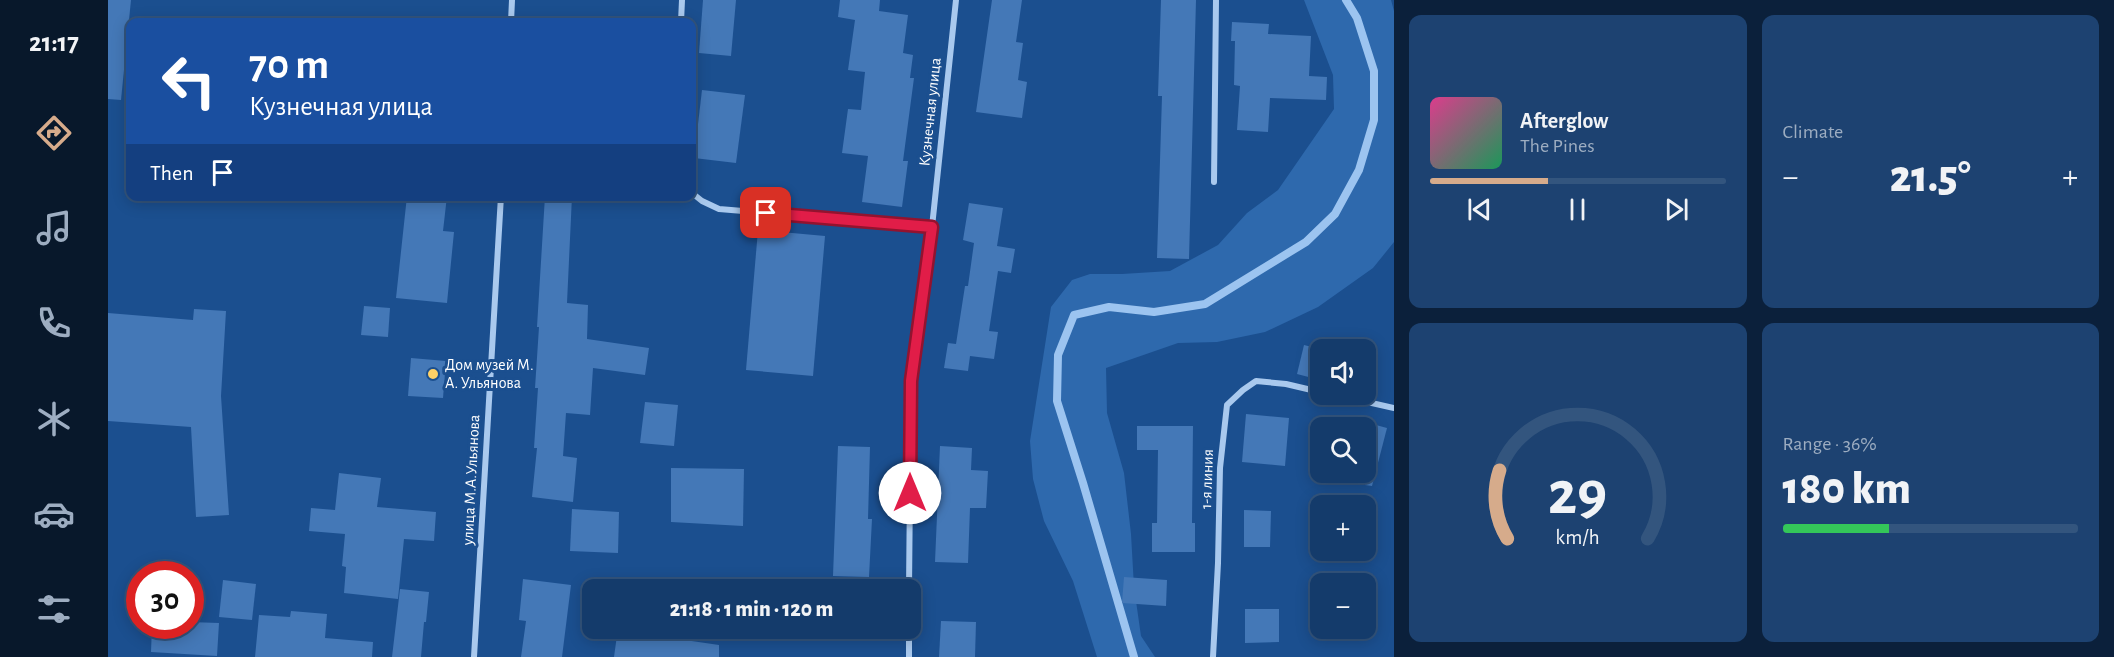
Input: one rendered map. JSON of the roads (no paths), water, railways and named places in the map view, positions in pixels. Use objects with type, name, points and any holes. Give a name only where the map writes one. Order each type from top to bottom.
[{"type":"street","points":[[511,18],[512,0]]},
{"type":"street","points":[[681,18],[682,0]]},
{"type":"street","name":"Кузнечная улица","points":[[909,579],[911,381],[932,227],[956,0]]},
{"type":"street","points":[[1214,182],[1216,0]]},
{"type":"street","points":[[696,196],[719,209],[932,227]]},
{"type":"street","name":"улица М.А.Ульянова","points":[[474,657],[501,201]]},
{"type":"street","name":"1-я линия","points":[[1213,657],[1220,468],[1227,405],[1256,381],[1310,390]]},
{"type":"street","points":[[1376,404],[1394,408]]},
{"type":"street","points":[[909,639],[909,657]]},
{"type":"waterway","points":[[1134,657],[1057,401],[1058,355],[1074,315],[1109,307],[1154,312],[1205,304],[1306,242],[1335,214],[1359,170],[1374,120],[1374,71],[1357,18],[1346,0]]},
{"type":"place","name":"Дом музей М. А. Ульянова","points":[[433,374]]}]
